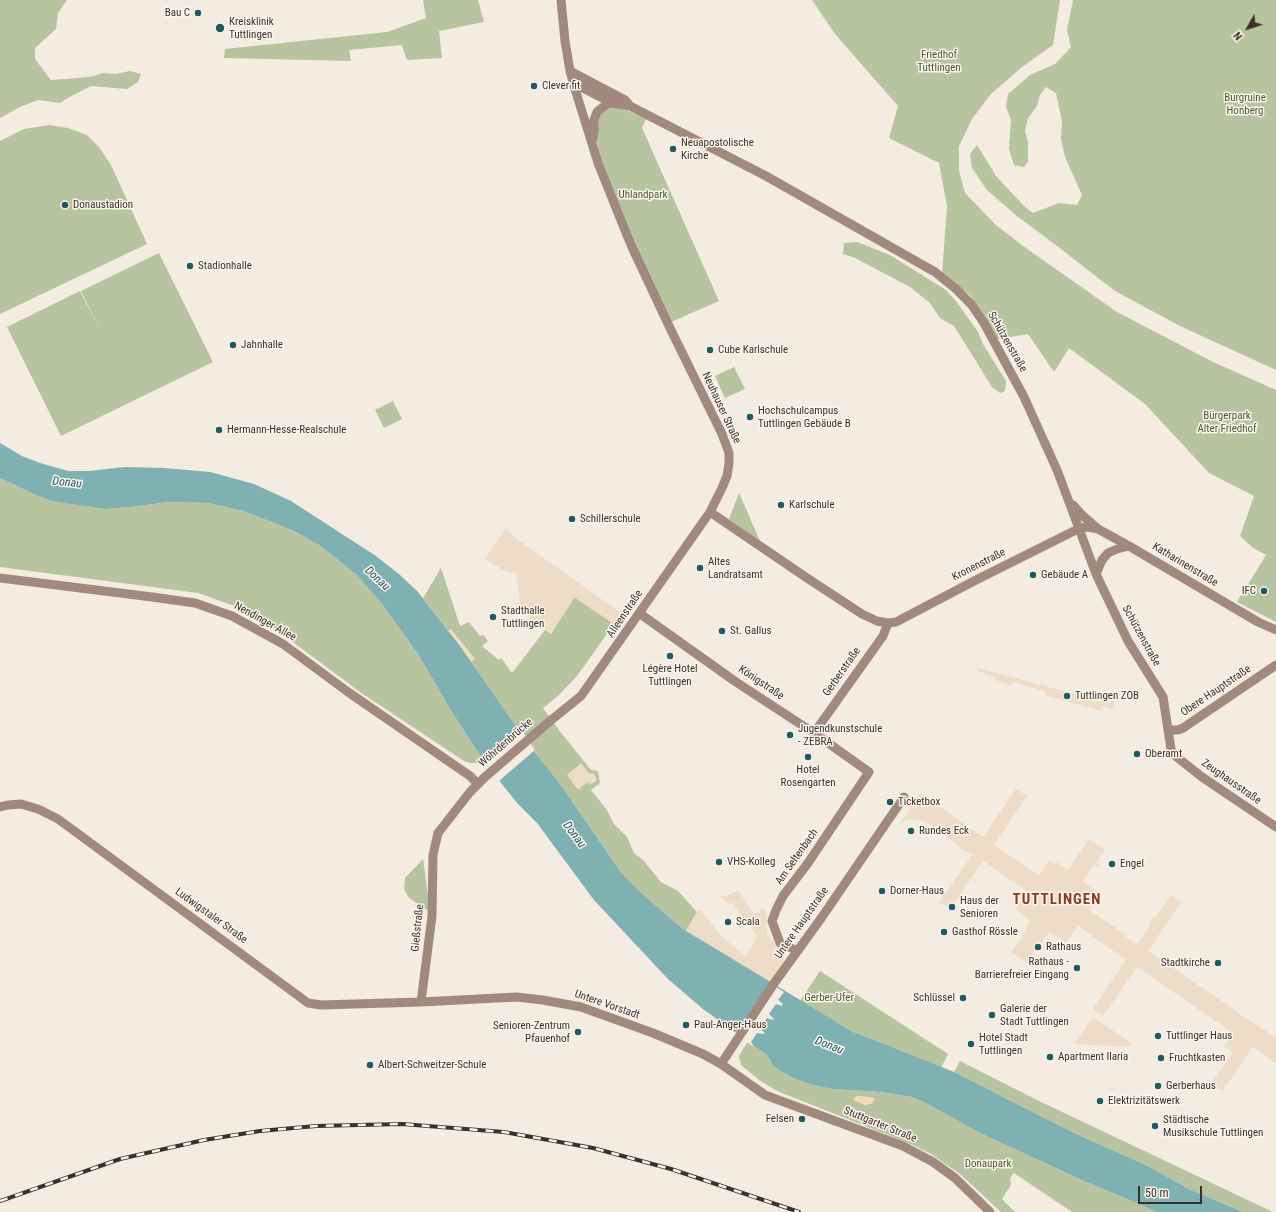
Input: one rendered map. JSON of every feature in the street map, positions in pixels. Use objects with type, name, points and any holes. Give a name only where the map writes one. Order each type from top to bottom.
[{"type":"street","name":"Neuhauser Straße","points":[[561,0],[565,41],[574,89],[608,189],[631,245],[727,445],[729,453],[727,476],[718,499],[710,512]]},
{"type":"street","name":"Schützenstraße","points":[[570,71],[624,100],[630,106],[766,176],[935,272],[956,289],[970,304],[987,328],[1021,391],[1069,499],[1096,574],[1128,641],[1163,697],[1173,754]]},
{"type":"street","name":"Schützenstraße","points":[[574,89],[581,87],[612,103],[630,106]]},
{"type":"street","name":"Neuhauser Straße","points":[[591,142],[594,132],[594,120],[597,112],[608,104],[612,103]]},
{"type":"street","name":"Katharinenstraße","points":[[1069,499],[1082,515],[1098,528],[1258,622],[1276,630]]},
{"type":"street","name":"Alleenstraße","points":[[550,721],[582,696],[710,512]]},
{"type":"street","points":[[710,512],[773,556],[862,614],[873,620],[888,623]]},
{"type":"street","points":[[1080,528],[1098,528]]},
{"type":"street","name":"Kronenstraße","points":[[888,623],[896,622],[1080,528]]},
{"type":"street","points":[[1096,574],[1102,560],[1108,553],[1129,546]]},
{"type":"street","name":"Nendinger Allee","points":[[0,578],[188,602],[232,616],[283,644],[348,692],[464,772],[478,784]]},
{"type":"street","name":"Königstraße","points":[[639,613],[736,682],[870,772]]},
{"type":"street","name":"Gerberstraße","points":[[814,733],[883,636],[888,623]]},
{"type":"street","name":"Obere Hauptstraße","points":[[1168,730],[1178,730],[1183,728],[1276,665]]},
{"type":"street","name":"Wöhrdenbrücke","points":[[433,855],[438,833],[465,798],[490,772],[550,721]]},
{"type":"street","name":"Zeughausstraße","points":[[1173,754],[1202,777],[1276,827]]},
{"type":"street","name":"Am Seltenbach","points":[[798,951],[780,943],[772,921],[776,910],[784,896],[870,772]]},
{"type":"street","name":"Untere Hauptstraße","points":[[721,1064],[775,982],[904,797]]},
{"type":"street","name":"Ludwigstaler Straße","points":[[0,807],[21,804],[38,809],[58,819],[308,1003],[321,1005],[421,1002]]},
{"type":"street","name":"Gießstraße","points":[[421,1002],[432,916],[433,855]]},
{"type":"street","name":"Untere Vorstadt","points":[[421,1002],[516,997],[570,1004],[653,1033],[703,1054],[721,1064],[748,1084]]},
{"type":"street","name":"Stuttgarter Straße","points":[[748,1084],[764,1095],[834,1119],[903,1146],[933,1162],[955,1178],[990,1212]]},
{"type":"green space","points":[[0,0],[67,0],[58,13],[56,29],[35,48],[35,59],[51,80],[90,77],[103,73],[116,74],[130,71],[141,74],[138,82],[127,89],[91,86],[60,103],[38,100],[20,107],[0,118]]},
{"type":"green space","points":[[423,0],[478,0],[484,22],[439,31],[442,58],[407,60],[402,45],[349,50],[351,61],[224,58],[225,49],[387,32],[426,18]]},
{"type":"green space","name":"Bürgerpark Alter Friedhof","points":[[812,0],[1060,0],[1053,45],[1022,67],[991,94],[972,119],[959,146],[959,171],[965,193],[996,225],[1023,246],[1117,312],[1213,362],[1276,390],[1276,622],[1237,602],[1266,555],[1252,547],[1240,536],[1254,496],[1209,473],[1145,404],[1069,348],[1054,372],[1028,334],[998,339],[970,295],[942,274],[947,206],[939,163],[889,138],[898,106],[835,34]]},
{"type":"green space","name":"Burgruine Honberg","points":[[1073,0],[1276,0],[1276,370],[1180,326],[1115,291],[1018,217],[987,190],[972,168],[970,154],[977,145],[996,176],[1024,206],[1033,213],[1059,203],[1077,205],[1082,195],[1065,157],[1061,139],[1062,122],[1056,93],[1046,87],[1040,95],[1037,106],[1028,118],[1025,131],[1028,142],[1028,162],[1024,167],[1014,165],[1009,149],[1011,120],[1006,107],[1008,94],[1030,75],[1055,64],[1071,47],[1067,30]]},
{"type":"green space","name":"Uhlandpark","points":[[617,106],[646,119],[642,128],[719,301],[671,322],[638,251],[599,155],[596,136],[598,117],[608,107]]},
{"type":"green space","name":"Donaustadion","points":[[49,125],[68,128],[87,135],[99,147],[111,165],[147,244],[0,314],[0,141],[24,129]]},
{"type":"green space","points":[[857,242],[890,255],[946,290],[956,301],[978,332],[983,344],[1006,381],[1005,391],[1000,393],[992,387],[954,326],[940,318],[930,303],[910,287],[855,258],[843,254],[844,243]]},
{"type":"green space","points":[[159,253],[213,362],[61,436],[7,327],[80,291],[101,332],[81,291]]},
{"type":"green space","points":[[734,367],[745,389],[725,398],[715,376]]},
{"type":"green space","points":[[393,401],[402,419],[384,428],[375,410]]},
{"type":"green space","points":[[0,478],[25,490],[80,505],[105,509],[167,502],[208,503],[243,511],[292,530],[319,545],[357,575],[382,604],[418,654],[450,709],[485,763],[470,763],[464,761],[360,692],[266,622],[240,608],[198,593],[0,567]]},
{"type":"green space","points":[[739,493],[760,541],[729,519]]},
{"type":"green space","points":[[441,568],[460,626],[469,622],[480,636],[483,635],[488,641],[482,646],[499,660],[501,658],[512,673],[545,630],[551,634],[574,597],[614,624],[577,676],[559,695],[543,708],[591,770],[598,771],[600,783],[591,790],[607,810],[614,824],[627,837],[634,853],[643,860],[661,882],[678,891],[697,912],[686,931],[634,886],[620,871],[558,781],[532,749],[460,646],[423,598]]},
{"type":"green space","points":[[423,859],[429,911],[409,898],[404,889],[405,878]]},
{"type":"green space","name":"Gerber-Ufer","points":[[820,971],[948,1054],[941,1068],[851,1031],[800,1001]]},
{"type":"green space","name":"Donaupark","points":[[748,1041],[767,1055],[774,1067],[813,1085],[832,1089],[881,1092],[912,1097],[982,1134],[1086,1182],[1156,1212],[1072,1212],[1014,1173],[1010,1178],[1011,1185],[1002,1199],[1015,1212],[1001,1212],[960,1174],[931,1154],[913,1145],[777,1091],[759,1080],[741,1065],[739,1056]]},
{"type":"green space","points":[[960,1061],[1039,1101],[1273,1212],[1243,1212],[1191,1190],[1148,1166],[1074,1133],[954,1072]]},
{"type":"sand","points":[[856,1096],[875,1098],[872,1104],[865,1105],[853,1100]]},
{"type":"shaded area","points":[[506,528],[517,539],[621,613],[614,624],[575,597],[551,634],[520,612],[518,604],[514,604],[520,602],[516,572],[508,573],[485,559]]},
{"type":"shaded area","points":[[451,629],[475,659],[471,662],[446,632]]},
{"type":"shaded area","name":"Tuttlingen ZOB","points":[[977,668],[1109,703],[1115,700],[1113,709],[1102,706],[1101,711],[1045,695],[1045,691],[1013,682],[1012,685],[995,680],[996,677],[977,671]]},
{"type":"shaded area","points":[[581,763],[589,773],[594,774],[597,780],[590,785],[588,782],[578,790],[567,775]]},
{"type":"shaded area","points":[[1016,789],[1027,796],[994,845],[1039,875],[1049,860],[1054,864],[1056,862],[1068,870],[1089,839],[1105,850],[1096,863],[1099,865],[1094,864],[1083,881],[1091,888],[1101,893],[1089,910],[1125,934],[1124,936],[1137,944],[1151,923],[1150,921],[1153,917],[1155,918],[1171,895],[1181,902],[1148,951],[1276,1038],[1276,1063],[1252,1047],[1223,1090],[1209,1086],[1233,1053],[1224,1046],[1233,1033],[1137,967],[1103,1016],[1093,1009],[1126,960],[1078,926],[1066,943],[1049,932],[1027,963],[1018,957],[1011,952],[1021,939],[1030,921],[1016,909],[1028,892],[983,861],[972,877],[978,883],[971,878],[950,910],[939,902],[973,854],[964,851],[941,832],[939,834],[939,831],[926,822],[915,819],[904,821],[899,825],[920,793],[983,837]]},
{"type":"shaded area","points":[[738,890],[754,914],[764,908],[766,913],[767,934],[783,954],[784,960],[770,983],[686,931],[700,909],[720,935],[745,956],[755,942],[754,940],[757,936],[731,902],[728,904],[720,897]]},
{"type":"shaded area","points":[[1093,1017],[1131,1043],[1131,1047],[1074,1044]]},
{"type":"water","name":"Donau","points":[[0,443],[22,456],[68,471],[89,471],[124,467],[165,468],[210,472],[254,484],[291,501],[376,556],[418,592],[460,646],[532,749],[558,781],[620,871],[634,886],[686,931],[851,1031],[954,1072],[1074,1133],[1148,1166],[1191,1190],[1243,1212],[1156,1212],[1086,1182],[982,1134],[912,1097],[881,1092],[832,1089],[813,1085],[794,1078],[774,1067],[767,1055],[703,1009],[668,979],[594,900],[537,823],[518,804],[485,763],[450,709],[418,654],[382,604],[357,575],[319,545],[292,530],[243,511],[208,503],[167,502],[105,509],[52,501],[0,478]]},
{"type":"pier","points":[[520,728],[535,750],[498,783],[480,758],[487,755]]},
{"type":"pier","points":[[770,983],[784,992],[778,1000],[783,1004],[782,1006],[776,1004],[769,1014],[774,1019],[767,1018],[760,1028],[765,1033],[757,1033],[751,1042],[754,1047],[735,1034]]},
{"type":"railway","points":[[0,1201],[120,1159],[204,1140],[260,1131],[316,1126],[402,1124],[504,1132],[593,1148],[671,1169],[799,1212]]},
{"type":"place","name":"Bau C","points":[[198,13]]},
{"type":"place","name":"Kreisklinik Tuttlingen","points":[[220,28]]},
{"type":"place","name":"Clever fit","points":[[534,86]]},
{"type":"place","name":"Neuapostolische Kirche","points":[[673,149]]},
{"type":"place","name":"Donaustadion","points":[[65,205]]},
{"type":"place","name":"Stadionhalle","points":[[190,266]]},
{"type":"place","name":"Jahnhalle","points":[[233,345]]},
{"type":"place","name":"Cube Karlschule","points":[[710,350]]},
{"type":"place","name":"Hochschulcampus Tuttlingen Gebäude B","points":[[750,417]]},
{"type":"place","name":"Hermann-Hesse-Realschule","points":[[219,430]]},
{"type":"place","name":"Karlschule","points":[[781,505]]},
{"type":"place","name":"Schillerschule","points":[[572,519]]},
{"type":"place","name":"Altes Landratsamt","points":[[700,568]]},
{"type":"place","name":"Gebäude A","points":[[1033,575]]},
{"type":"place","name":"IFC","points":[[1264,591]]},
{"type":"place","name":"Stadthalle Tuttlingen","points":[[493,617]]},
{"type":"place","name":"St. Gallus","points":[[722,631]]},
{"type":"place","name":"Légère Hotel Tuttlingen","points":[[670,656]]},
{"type":"place","name":"Tuttlingen ZOB","points":[[1067,696]]},
{"type":"place","name":"Jugendkunstschule - ZEBRA","points":[[790,735]]},
{"type":"place","name":"Oberamt","points":[[1137,754]]},
{"type":"place","name":"Hotel Rosengarten","points":[[808,757]]},
{"type":"place","name":"Ticketbox","points":[[890,802]]},
{"type":"place","name":"Rundes Eck","points":[[911,831]]},
{"type":"place","name":"VHS-Kolleg","points":[[719,862]]},
{"type":"place","name":"Engel","points":[[1112,864]]},
{"type":"place","name":"Dorner-Haus","points":[[882,891]]},
{"type":"place","name":"Haus der Senioren","points":[[952,907]]},
{"type":"place","name":"Scala","points":[[728,922]]},
{"type":"place","name":"Gasthof Rössle","points":[[944,932]]},
{"type":"place","name":"Rathaus","points":[[1038,947]]},
{"type":"place","name":"Stadtkirche","points":[[1218,963]]},
{"type":"place","name":"Rathaus - Barrierefreier Eingang","points":[[1077,968]]},
{"type":"place","name":"Schlüssel","points":[[963,998]]},
{"type":"place","name":"Galerie der Stadt Tuttlingen","points":[[992,1015]]},
{"type":"place","name":"Paul-Anger-Haus","points":[[686,1025]]},
{"type":"place","name":"Senioren-Zentrum Pfauenhof","points":[[578,1032]]},
{"type":"place","name":"Tuttlinger Haus","points":[[1158,1036]]},
{"type":"place","name":"Hotel Stadt Tuttlingen","points":[[971,1044]]},
{"type":"place","name":"Apartment Ilaria","points":[[1050,1057]]},
{"type":"place","name":"Fruchtkasten","points":[[1161,1058]]},
{"type":"place","name":"Albert-Schweitzer-Schule","points":[[370,1065]]},
{"type":"place","name":"Gerberhaus","points":[[1158,1086]]},
{"type":"place","name":"Elektrizitätswerk","points":[[1100,1101]]},
{"type":"place","name":"Felsen","points":[[802,1119]]},
{"type":"place","name":"Städtische Musikschule Tuttlingen","points":[[1155,1126]]},
{"type":"district","name":"TUTTLINGEN","points":[[1057,900]]},
{"type":"park label","name":"Friedhof Tuttlingen","points":[[939,61]]}]
